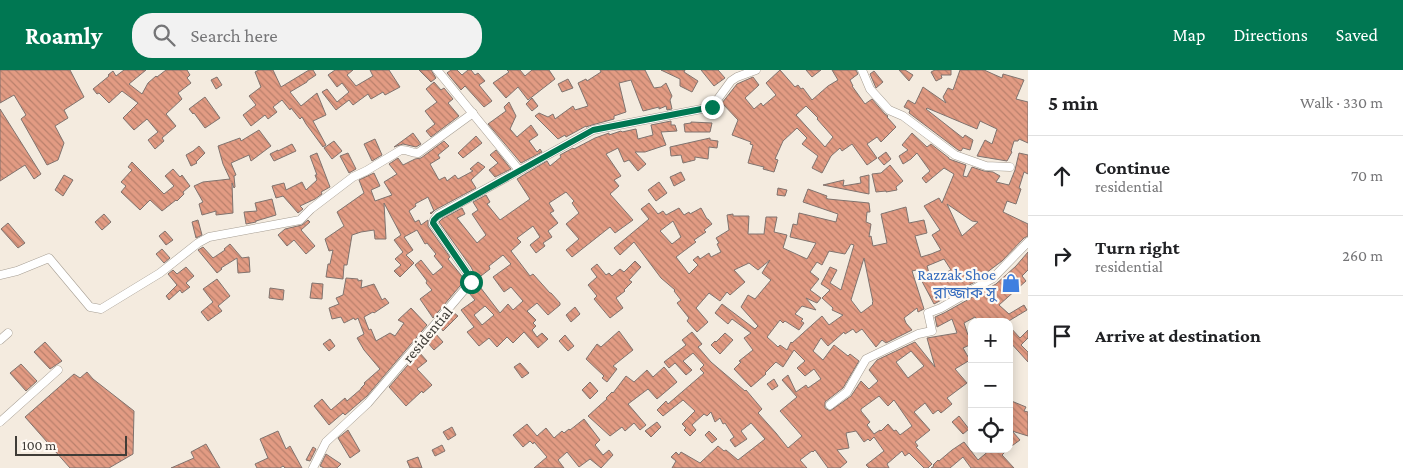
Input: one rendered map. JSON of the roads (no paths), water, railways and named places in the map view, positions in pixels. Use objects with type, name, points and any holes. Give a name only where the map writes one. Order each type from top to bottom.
[{"type":"street","points":[[437,70],[519,170]]},
{"type":"street","name":"residential","points":[[313,468],[326,442],[368,403],[472,280],[433,223],[438,216],[593,130],[712,107],[731,81],[756,70]]},
{"type":"street","points":[[862,70],[870,89],[889,110],[903,116],[955,156],[986,166],[1010,167]]},
{"type":"street","points":[[0,275],[17,271],[49,258],[90,307],[101,309],[160,273],[198,243],[209,237],[300,220],[311,209],[353,177],[366,172],[401,150],[405,149],[414,154],[418,153],[473,112]]},
{"type":"street","points":[[830,406],[847,392],[866,359],[918,334],[932,331],[928,313],[941,308],[993,278],[1028,242]]},
{"type":"street","points":[[0,340],[8,333]]},
{"type":"street","points":[[0,422],[58,370]]},
{"type":"place","name":"Razzak Shoe রাজ্জাক সু","points":[[1011,283]]}]
